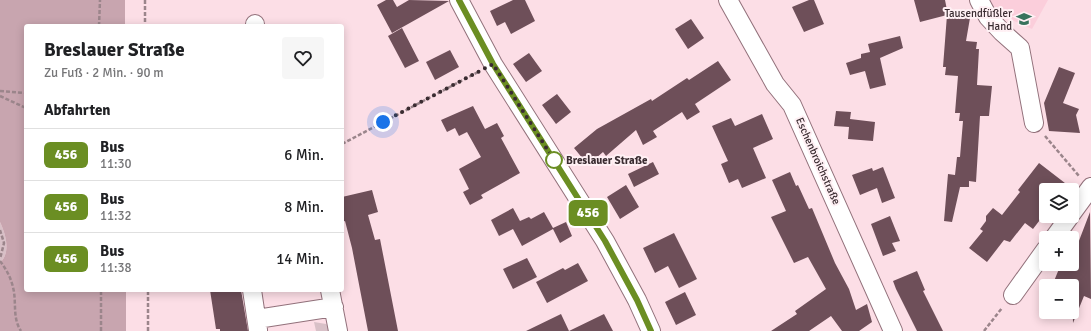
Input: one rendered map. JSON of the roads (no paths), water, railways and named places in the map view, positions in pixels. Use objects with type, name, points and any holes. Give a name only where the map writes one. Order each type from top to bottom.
[{"type":"street","points":[[459,0],[493,64],[605,241],[637,300],[651,331]]},
{"type":"street","name":"Eschenbroichstraße","points":[[728,0],[775,84],[792,104],[892,331]]},
{"type":"street","points":[[979,0],[988,17],[1020,48],[1034,123]]},
{"type":"street","points":[[1079,203],[1090,188]]},
{"type":"street","points":[[1013,295],[1039,259]]},
{"type":"street","points":[[252,292],[258,325],[332,299],[338,331]]},
{"type":"place","name":"Tausendfüßler Hand","points":[[1024,19]]},
{"type":"place","name":"Breslauer Straße","points":[[554,160]]}]
